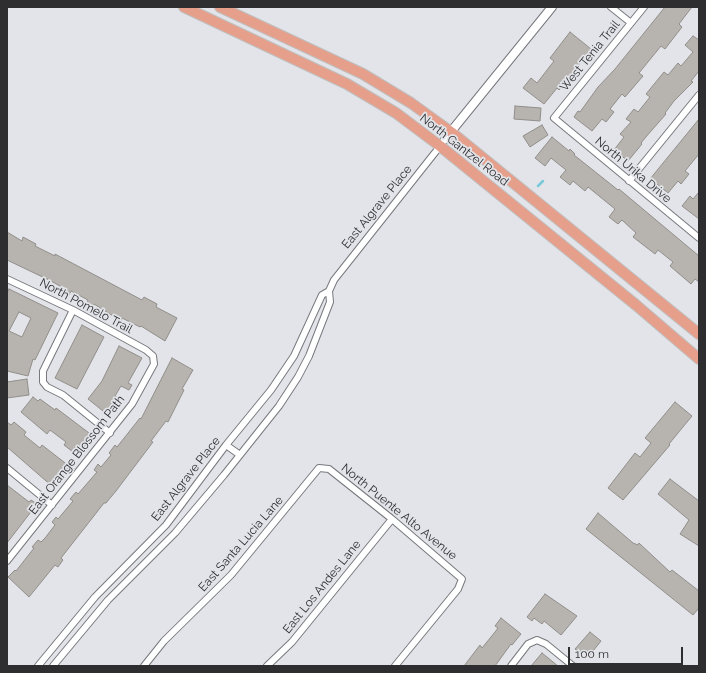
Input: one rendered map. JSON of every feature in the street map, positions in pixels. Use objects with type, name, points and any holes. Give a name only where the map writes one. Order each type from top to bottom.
[{"type":"main road","name":"North Gantzel Road","points":[[184,7],[347,84],[445,139],[699,334]]},
{"type":"main road","name":"North Gantzel Road","points":[[220,7],[363,74],[411,103],[445,139],[699,359]]},
{"type":"street","points":[[445,139],[552,7]]},
{"type":"street","points":[[611,7],[631,23]]},
{"type":"street","name":"West Tenia Trail","points":[[554,118],[644,7]]},
{"type":"street","points":[[629,181],[699,95]]},
{"type":"street","name":"North Urika Drive","points":[[554,118],[699,238]]},
{"type":"street","name":"East Algrave Place","points":[[38,666],[95,597],[166,524],[284,372],[300,345],[322,294],[329,291],[347,262],[445,139]]},
{"type":"street","name":"North Pomelo Trail","points":[[7,279],[74,310],[146,350],[153,356]]},
{"type":"street","name":"East Algrave Place","points":[[53,666],[108,600],[175,533],[279,406],[298,377],[330,302],[329,291]]},
{"type":"street","points":[[74,310],[43,371],[43,382],[47,387],[63,395],[110,433]]},
{"type":"street","name":"East Orange Blossom Path","points":[[7,561],[132,404],[154,364],[153,356]]},
{"type":"street","points":[[226,445],[240,455]]},
{"type":"street","points":[[7,468],[52,505]]},
{"type":"street","name":"North Puente Alto Avenue","points":[[319,468],[329,469],[392,519],[462,579],[458,589],[395,666]]},
{"type":"street","name":"East Santa Lucia Lane","points":[[144,666],[164,641],[231,575],[319,468]]},
{"type":"street","name":"East Los Andes Lane","points":[[267,666],[296,636],[392,519]]},
{"type":"street","points":[[511,666],[528,644],[537,640],[546,644],[573,666]]},
{"type":"building","points":[[665,7],[692,7],[679,24],[682,27],[665,49],[661,46],[639,73],[643,76],[625,97],[622,94],[610,109],[614,112],[606,122],[602,119],[592,131],[574,117],[578,111],[580,112],[598,87],[615,69]]},
{"type":"building","points":[[570,32],[591,49],[559,90],[557,88],[544,104],[523,88],[531,78],[537,83],[554,61],[550,58]]},
{"type":"building","points":[[693,36],[699,40],[699,71],[691,81],[693,82],[674,101],[665,113],[666,114],[645,138],[628,161],[614,150],[624,137],[620,134],[631,122],[626,119],[634,109],[638,112],[650,97],[646,94],[664,72],[668,75],[678,63],[681,66],[693,52],[685,45]]},
{"type":"building","points":[[515,106],[541,108],[540,121],[514,119]]},
{"type":"building","points":[[699,119],[699,154],[685,171],[689,174],[681,184],[678,181],[668,193],[650,179]]},
{"type":"building","points":[[542,125],[548,135],[530,147],[523,136]]},
{"type":"building","points":[[552,137],[569,151],[570,149],[575,154],[574,155],[618,190],[619,189],[699,256],[699,282],[695,279],[691,284],[670,266],[673,262],[658,250],[655,254],[633,237],[636,233],[622,220],[618,224],[609,217],[615,209],[588,187],[585,191],[573,181],[570,185],[560,177],[566,170],[551,158],[545,166],[535,158]]},
{"type":"building","points":[[699,192],[699,219],[682,206],[690,196],[693,199]]},
{"type":"building","points":[[7,232],[22,241],[23,237],[36,244],[35,246],[55,256],[55,254],[142,300],[144,297],[157,304],[156,307],[177,318],[165,341],[141,326],[140,327],[122,318],[121,321],[94,304],[92,307],[86,304],[88,300],[71,291],[69,295],[64,292],[65,289],[51,281],[7,260]]},
{"type":"building","points":[[9,289],[58,313],[35,360],[33,359],[28,376],[7,371],[7,293]],"holes":[[[19,312],[31,318],[22,337],[9,331]]]},
{"type":"building","points":[[82,325],[104,337],[77,389],[55,378]]},
{"type":"building","points":[[119,346],[142,358],[128,383],[132,385],[129,390],[121,386],[115,396],[119,399],[108,415],[88,399],[102,381]]},
{"type":"building","points":[[172,358],[193,370],[182,389],[184,390],[168,422],[166,421],[151,441],[153,442],[116,491],[106,503],[104,503],[61,558],[63,560],[58,567],[55,565],[29,597],[8,577],[15,570],[16,571],[34,548],[32,547],[38,540],[41,542],[45,538],[55,525],[52,522],[56,517],[58,519],[73,501],[70,499],[76,492],[78,494],[97,472],[94,470],[98,464],[101,467],[111,455],[109,453],[115,445],[117,447],[140,418],[141,419]]},
{"type":"building","points":[[27,379],[29,395],[7,398],[7,382]]},
{"type":"building","points":[[33,397],[38,401],[40,399],[55,410],[56,408],[93,436],[77,455],[64,445],[66,442],[50,430],[47,434],[21,412]]},
{"type":"building","points":[[675,402],[692,416],[669,444],[670,445],[623,500],[608,488],[635,453],[640,457],[651,443],[645,438]]},
{"type":"building","points":[[7,422],[11,425],[14,422],[26,432],[24,435],[40,448],[42,445],[69,466],[53,487],[7,447]]},
{"type":"building","points":[[670,479],[699,501],[699,546],[680,534],[689,520],[658,494]]},
{"type":"building","points":[[7,485],[29,502],[31,500],[37,504],[7,543]]},
{"type":"building","points":[[598,513],[633,543],[638,545],[639,543],[670,572],[672,570],[699,591],[699,608],[693,615],[586,529]]},
{"type":"building","points":[[545,594],[577,616],[561,635],[544,621],[542,624],[534,618],[532,621],[527,617]]},
{"type":"building","points":[[501,618],[521,634],[512,645],[511,644],[495,666],[464,666],[480,645],[482,648],[495,632],[498,628],[495,626]]},
{"type":"building","points":[[590,632],[601,641],[589,656],[584,652],[582,654],[575,649]]},
{"type":"building","points":[[542,653],[558,666],[531,666]]},
{"type":"waterway","points":[[538,186],[543,181]]}]
